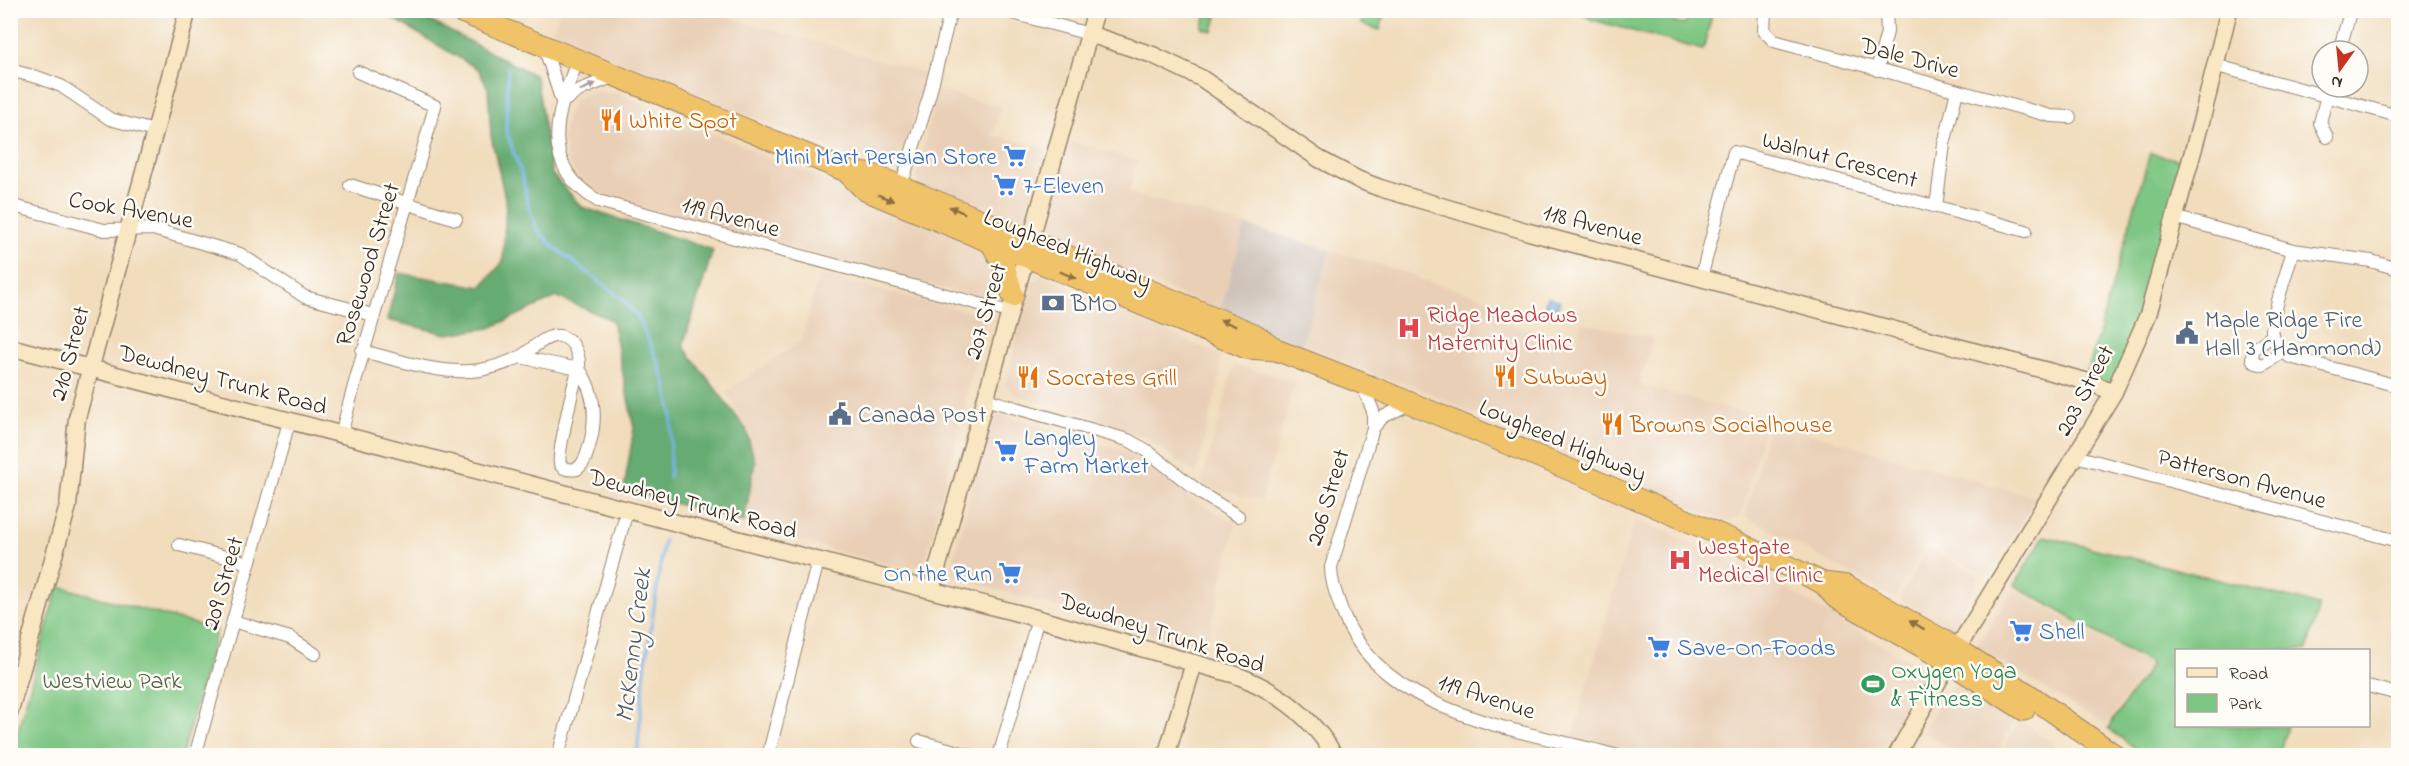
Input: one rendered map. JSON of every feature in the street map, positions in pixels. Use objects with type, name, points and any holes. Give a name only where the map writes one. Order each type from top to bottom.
[{"type":"highway","name":"Lougheed Highway","points":[[458,10],[846,171],[873,175],[901,186],[1027,249],[1254,334],[1279,351],[1412,403],[1730,539],[1824,583],[1835,597],[1953,655],[2116,756]]},
{"type":"highway","name":"Lougheed Highway","points":[[846,171],[865,190],[992,244],[1027,249]]},
{"type":"highway","points":[[992,244],[1004,267],[1011,304]]},
{"type":"highway","name":"Lougheed Highway","points":[[1953,655],[2092,756]]},
{"type":"street","name":"210 Street","points":[[10,711],[68,506],[75,427],[188,10]]},
{"type":"street","points":[[901,186],[951,10]]},
{"type":"street","points":[[1002,10],[1089,34]]},
{"type":"street","name":"207 Street","points":[[931,590],[1096,10]]},
{"type":"street","name":"Dale Drive","points":[[1765,10],[1764,31],[1774,41],[2051,116],[2070,117]]},
{"type":"street","points":[[1877,70],[1887,32],[1886,10]]},
{"type":"street","name":"203 Street","points":[[1896,756],[1953,655],[2114,392],[2148,315],[2229,10]]},
{"type":"street","points":[[2342,39],[2349,16]]},
{"type":"street","name":"118 Avenue","points":[[1089,34],[1153,55],[1201,78],[1319,159],[1359,180],[1438,207],[2073,378],[2114,392]]},
{"type":"street","points":[[544,46],[562,102],[582,89],[616,75]]},
{"type":"street","name":"119 Avenue","points":[[578,60],[562,102],[558,118],[556,146],[562,163],[583,190],[598,201],[1011,304]]},
{"type":"street","points":[[2214,64],[2310,87]]},
{"type":"street","points":[[10,70],[61,86],[110,119],[154,131]]},
{"type":"street","name":"Rosewood Street","points":[[341,435],[362,351],[409,203],[435,106],[358,72]]},
{"type":"street","points":[[1936,207],[1944,144],[1957,91]]},
{"type":"street","points":[[2325,99],[2320,123],[2327,137]]},
{"type":"street","points":[[2350,99],[2398,116]]},
{"type":"street","name":"Walnut Crescent","points":[[1701,278],[1734,152],[2026,231]]},
{"type":"street","points":[[350,185],[456,219]]},
{"type":"street","name":"Cook Avenue","points":[[10,205],[104,230],[153,229],[240,254],[305,297],[373,315]]},
{"type":"street","points":[[2174,217],[2293,250],[2371,261],[2398,269]]},
{"type":"street","points":[[2293,250],[2272,328],[2275,343],[2290,357],[2398,386]]},
{"type":"street","points":[[2273,335],[2253,350],[2254,362],[2263,365],[2283,352]]},
{"type":"street","points":[[362,351],[456,372],[482,370],[520,357],[529,349],[552,337],[559,336],[572,344],[580,360],[579,369],[560,461],[562,467],[572,470],[582,465],[586,459],[595,423],[588,382],[579,369],[520,357]]},
{"type":"street","name":"Dewdney Trunk Road","points":[[10,347],[1038,618],[1194,663],[1252,681],[1295,707],[1323,735],[1335,756]]},
{"type":"street","name":"206 Street","points":[[1331,580],[1331,567],[1373,428],[1373,411],[1361,382]]},
{"type":"street","points":[[985,399],[1128,440],[1146,450],[1202,494],[1238,516]]},
{"type":"street","name":"206 Street","points":[[1373,428],[1383,417],[1412,403]]},
{"type":"street","name":"209 Street","points":[[195,756],[289,422]]},
{"type":"street","name":"Patterson Avenue","points":[[2075,456],[2398,541]]},
{"type":"street","points":[[558,756],[627,511]]},
{"type":"street","points":[[179,545],[249,563]]},
{"type":"street","points":[[768,756],[818,561]]},
{"type":"street","name":"119 Avenue","points":[[1331,580],[1346,620],[1368,657],[1392,677],[1427,699],[1456,713],[1479,720],[1617,756]]},
{"type":"street","points":[[999,756],[1038,618]]},
{"type":"street","points":[[233,621],[290,638],[315,654]]},
{"type":"street","points":[[1166,756],[1194,663]]},
{"type":"street","points":[[2370,687],[2398,694]]},
{"type":"street","points":[[919,741],[973,756]]},
{"type":"shaded area","points":[[559,11],[712,11],[925,73],[902,162],[895,170],[887,172],[551,34]]},
{"type":"shaded area","points":[[937,90],[1000,107],[993,135],[1046,149],[1028,208],[1019,223],[1012,224],[919,186],[916,179]]},
{"type":"shaded area","points":[[597,91],[619,94],[984,247],[991,253],[1002,289],[995,298],[986,300],[617,201],[599,194],[585,184],[574,171],[568,160],[563,137],[566,119],[573,103],[581,95]]},
{"type":"shaded area","points":[[1070,141],[1137,160],[1129,193],[1245,225],[1220,312],[1051,239],[1048,232],[1048,219]]},
{"type":"shaded area","points":[[1245,225],[1330,250],[1302,345],[1220,312]]},
{"type":"shaded area","points":[[1330,250],[1414,275],[1419,279],[1511,305],[1507,323],[1576,342],[1581,322],[1653,338],[1639,385],[1767,419],[1741,515],[1728,522],[1479,417],[1415,386],[1381,377],[1302,345]]},
{"type":"shaded area","points":[[819,275],[982,315],[985,322],[924,566],[901,568],[746,526],[757,466],[750,432],[726,392],[801,341]]},
{"type":"shaded area","points":[[1040,275],[1220,355],[1220,377],[1196,473],[1146,439],[1085,413],[1018,396],[1005,385],[1030,285]]},
{"type":"shaded area","points":[[1234,365],[1295,382],[1261,501],[1201,484]]},
{"type":"shaded area","points":[[999,414],[1134,454],[1191,499],[1236,523],[1205,649],[956,578],[951,571],[989,420]]},
{"type":"shaded area","points":[[1770,422],[2036,497],[1988,577],[1927,542],[1895,598],[1745,516]]},
{"type":"shaded area","points":[[1635,518],[1779,584],[1924,670],[1924,679],[1879,755],[1589,755],[1592,744],[1572,737]]},
{"type":"shaded area","points":[[1927,547],[1980,576],[1952,628],[1899,599]]},
{"type":"shaded area","points":[[2013,590],[2147,665],[2106,725],[1976,647]]},
{"type":"shaded area","points":[[1958,681],[2015,719],[1996,755],[1962,755],[1922,732],[1947,690]]},
{"type":"shaded area","points":[[2019,720],[2068,755],[2000,755]]},
{"type":"green space","points":[[1385,10],[1380,30],[1361,24],[1363,16],[1343,11]]},
{"type":"green space","points":[[395,11],[411,11],[536,76],[552,174],[582,207],[713,250],[683,346],[746,429],[755,462],[744,522],[624,490],[634,428],[612,320],[557,297],[490,328],[447,334],[387,320],[399,273],[481,287],[503,262],[506,202],[491,136],[488,88],[478,69],[392,18]]},
{"type":"green space","points":[[1207,11],[1218,12],[1213,31],[1202,28]]},
{"type":"green space","points":[[1575,11],[1658,11],[1674,19],[1673,22],[1685,25],[1689,11],[1713,11],[1703,50],[1593,20]]},
{"type":"green space","points":[[2150,153],[2187,162],[2174,217],[2114,392],[2085,381]]},
{"type":"green space","points":[[2044,536],[2319,605],[2307,649],[2175,649],[2175,727],[2287,727],[2279,755],[2144,755],[2108,728],[2151,664],[2014,585]]},
{"type":"green space","name":"Westview Park","points":[[58,586],[217,630],[182,755],[11,755]]},
{"type":"water","points":[[1547,297],[1560,301],[1558,307],[1554,307],[1551,316],[1543,314]]},
{"type":"waterway","name":"McKenny Creek","points":[[508,68],[506,130],[537,229],[554,247],[621,298],[638,317],[659,364],[667,388],[672,416],[669,478]]},
{"type":"waterway","name":"McKenny Creek","points":[[637,756],[645,668],[664,540]]},
{"type":"place","name":"White Spot","points":[[611,120]]},
{"type":"place","name":"Mini Mart Persian Store","points":[[1015,156]]},
{"type":"place","name":"7-Eleven","points":[[1005,185]]},
{"type":"place","name":"BMO","points":[[1053,303]]},
{"type":"place","name":"Ridge Meadows Maternity Clinic","points":[[1409,328]]},
{"type":"place","name":"Maple Ridge Fire Hall 3 (Hammond)","points":[[2187,333]]},
{"type":"place","name":"Subway","points":[[1505,376]]},
{"type":"place","name":"Socrates Grill","points":[[1028,377]]},
{"type":"place","name":"Canada Post","points":[[840,414]]},
{"type":"place","name":"Browns Socialhouse","points":[[1612,424]]},
{"type":"place","name":"Langley Farm Market","points":[[1006,451]]},
{"type":"place","name":"Westgate Medical Clinic","points":[[1680,560]]},
{"type":"place","name":"On the Run","points":[[1010,573]]},
{"type":"place","name":"Shell","points":[[2021,631]]},
{"type":"place","name":"Save-On-Foods","points":[[1659,647]]},
{"type":"place","name":"Oxygen Yoga & Fitness","points":[[1873,684]]}]
